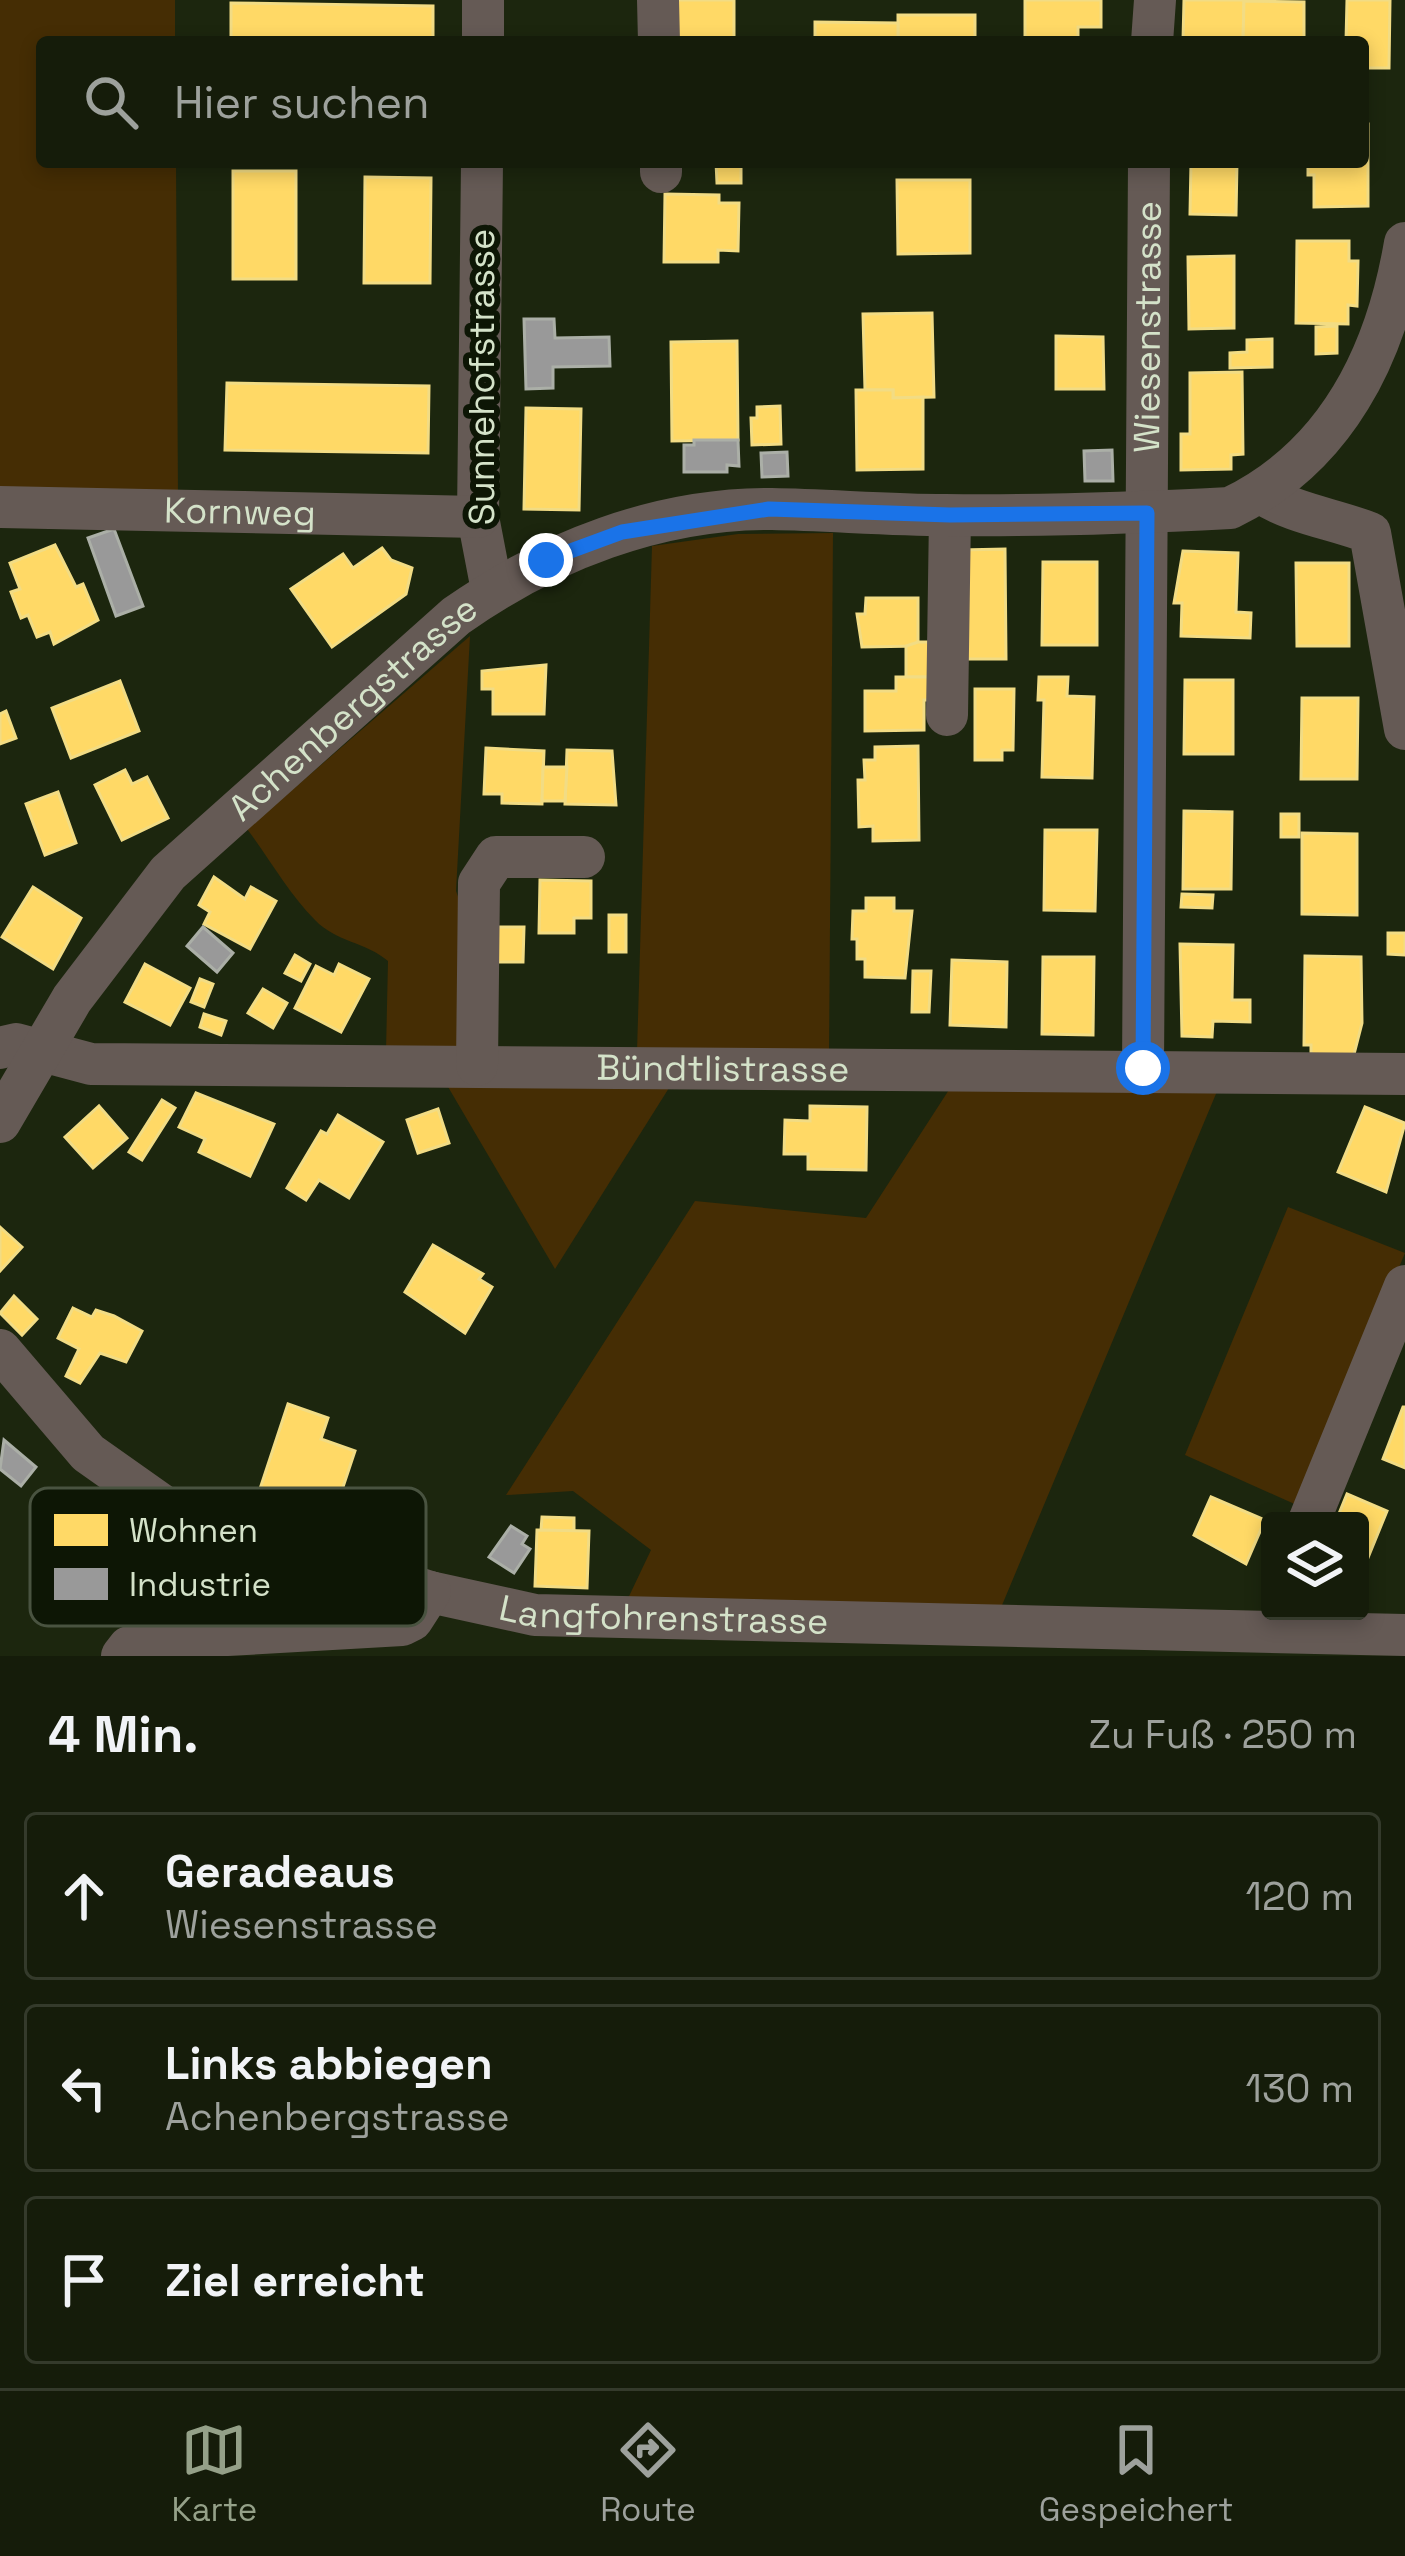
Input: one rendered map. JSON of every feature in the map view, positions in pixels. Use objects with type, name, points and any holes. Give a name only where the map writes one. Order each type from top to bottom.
[{"type":"street","points":[[483,0],[483,36]]},
{"type":"street","points":[[658,0],[658,36]]},
{"type":"street","points":[[1152,36],[1155,0]]},
{"type":"street","name":"Sunnehofstrasse","points":[[482,168],[478,517],[492,590]]},
{"type":"street","name":"Wiesenstrasse","points":[[1143,1068],[1149,168]]},
{"type":"street","name":"Achenbergstrasse","points":[[0,1121],[72,999],[168,873],[456,616],[492,590],[546,560],[622,532],[769,509],[950,515],[1231,508],[1262,493],[1305,460],[1339,422],[1391,346],[1405,242]]},
{"type":"street","points":[[1262,493],[1293,513],[1332,518],[1370,533],[1405,729]]},
{"type":"street","name":"Kornweg","points":[[0,508],[478,517]]},
{"type":"street","points":[[946,715],[950,515]]},
{"type":"street","points":[[477,1065],[479,883],[496,857],[584,856]]},
{"type":"street","name":"Bündtlistrasse","points":[[0,1048],[16,1044],[91,1064],[1143,1068],[1405,1074]]},
{"type":"street","points":[[1313,1512],[1405,1286]]},
{"type":"street","name":"Langfohrenstrasse","points":[[0,1349],[88,1453],[138,1488]]},
{"type":"street","name":"Langfohrenstrasse","points":[[426,1591],[535,1615],[913,1640],[1274,1620],[1405,1635]]},
{"type":"street","points":[[426,1598],[430,1592]]},
{"type":"street","points":[[122,1656],[129,1647],[158,1639],[385,1626]]},
{"type":"shaded area","points":[[0,0],[175,0],[175,36],[36,36],[36,168],[176,168],[178,498],[0,493]]},
{"type":"shaded area","points":[[833,533],[829,1056],[637,1052],[652,546],[738,534]]},
{"type":"shaded area","points":[[470,636],[456,891],[464,914],[465,1053],[386,1051],[388,961],[315,920],[247,829]]},
{"type":"shaded area","points":[[956,1079],[1218,1089],[1000,1610],[622,1611],[651,1550],[573,1491],[506,1495],[695,1201],[866,1218]]},
{"type":"shaded area","points":[[444,1080],[674,1080],[555,1269]]},
{"type":"shaded area","points":[[1288,1207],[1405,1253],[1299,1506],[1185,1455]]},
{"type":"building: Wohnen","points":[[665,0],[734,0],[734,36],[665,36]]},
{"type":"building: Wohnen","points":[[1025,0],[1101,0],[1101,27],[1078,27],[1078,36],[1025,36]]},
{"type":"building: Wohnen","points":[[1184,0],[1244,0],[1243,36],[1183,36]]},
{"type":"building: Wohnen","points":[[1347,0],[1390,0],[1389,68],[1369,68],[1369,36],[1346,36]]},
{"type":"building: Wohnen","points":[[1244,1],[1304,2],[1304,36],[1243,36]]},
{"type":"building: Wohnen","points":[[231,3],[433,6],[433,36],[231,36]]},
{"type":"building: Wohnen","points":[[898,15],[975,15],[975,36],[898,36]]},
{"type":"building: Wohnen","points":[[815,22],[898,23],[898,36],[815,36]]},
{"type":"building: Wohnen","points":[[716,168],[741,168],[741,183],[717,183]]},
{"type":"building: Wohnen","points":[[1191,168],[1237,168],[1236,215],[1190,214]]},
{"type":"building: Wohnen","points":[[1308,168],[1368,168],[1368,206],[1314,207],[1314,175],[1308,175]]},
{"type":"building: Wohnen","points":[[233,171],[296,171],[296,279],[233,279]]},
{"type":"building: Wohnen","points":[[365,177],[431,178],[430,283],[364,283]]},
{"type":"building: Wohnen","points":[[897,180],[970,180],[970,253],[898,254]]},
{"type":"building: Wohnen","points":[[665,194],[719,195],[719,203],[739,203],[738,251],[718,250],[718,262],[664,262]]},
{"type":"building: Wohnen","points":[[1297,241],[1349,241],[1349,261],[1358,261],[1357,306],[1348,305],[1348,324],[1296,323]]},
{"type":"building: Wohnen","points":[[1234,256],[1234,328],[1189,329],[1188,257]]},
{"type":"building: Wohnen","points":[[932,313],[934,397],[893,398],[893,390],[865,390],[863,314]]},
{"type":"building: Wohnen","points":[[1337,326],[1337,353],[1316,354],[1316,327]]},
{"type":"building: Wohnen","points":[[1056,336],[1103,337],[1104,389],[1056,389]]},
{"type":"building: Wohnen","points":[[1272,339],[1272,367],[1230,368],[1230,353],[1247,352],[1247,340]]},
{"type":"building: Wohnen","points":[[737,341],[738,440],[672,441],[671,342]]},
{"type":"building: Wohnen","points":[[1242,372],[1243,454],[1231,455],[1231,469],[1181,470],[1181,434],[1190,434],[1190,373]]},
{"type":"building: Wohnen","points":[[227,383],[429,386],[428,453],[225,450]]},
{"type":"building: Wohnen","points":[[856,390],[893,390],[893,398],[923,397],[923,469],[857,470]]},
{"type":"building: Wohnen","points":[[780,406],[781,444],[752,445],[751,418],[757,418],[757,407]]},
{"type":"building: Wohnen","points":[[526,408],[581,409],[579,510],[524,509]]},
{"type":"building: Wohnen","points":[[55,545],[76,587],[83,584],[98,620],[54,644],[50,632],[37,637],[28,615],[21,618],[11,592],[20,589],[10,563]]},
{"type":"building: Wohnen","points":[[382,548],[391,560],[412,568],[406,594],[332,647],[291,589],[343,554],[353,568]]},
{"type":"building: Wohnen","points":[[1005,549],[1006,659],[961,659],[961,550]]},
{"type":"building: Wohnen","points":[[1183,551],[1238,553],[1236,612],[1251,613],[1250,638],[1181,636],[1182,603],[1174,603]]},
{"type":"building: Wohnen","points":[[1043,562],[1097,562],[1097,645],[1042,645]]},
{"type":"building: Wohnen","points":[[1296,563],[1349,563],[1349,646],[1297,646]]},
{"type":"building: Wohnen","points":[[866,598],[918,598],[918,646],[862,647],[857,614],[865,614]]},
{"type":"building: Wohnen","points":[[933,642],[933,677],[906,677],[906,646]]},
{"type":"building: Wohnen","points":[[546,665],[544,714],[493,714],[493,689],[482,689],[482,671]]},
{"type":"building: Wohnen","points":[[896,677],[938,677],[939,700],[924,700],[924,730],[865,731],[865,691],[896,691]]},
{"type":"building: Wohnen","points":[[1039,677],[1068,677],[1067,696],[1094,697],[1092,778],[1042,777],[1044,700],[1038,700]]},
{"type":"building: Wohnen","points":[[1185,680],[1233,680],[1233,754],[1184,754]]},
{"type":"building: Wohnen","points":[[120,681],[139,731],[71,758],[52,708]]},
{"type":"building: Wohnen","points":[[975,689],[1014,689],[1013,750],[1002,750],[1002,760],[975,760]]},
{"type":"building: Wohnen","points":[[1302,698],[1358,698],[1357,779],[1301,779]]},
{"type":"building: Wohnen","points":[[6,711],[16,738],[0,744],[0,714]]},
{"type":"building: Wohnen","points":[[918,746],[919,840],[873,841],[873,826],[859,827],[858,780],[865,780],[864,760],[875,760],[875,747]]},
{"type":"building: Wohnen","points":[[486,748],[544,751],[542,804],[502,803],[502,794],[484,794]]},
{"type":"building: Wohnen","points":[[567,750],[612,751],[616,805],[565,804]]},
{"type":"building: Wohnen","points":[[543,767],[567,767],[565,801],[542,801]]},
{"type":"building: Wohnen","points":[[125,770],[132,784],[147,777],[168,818],[122,840],[95,785]]},
{"type":"building: Wohnen","points":[[58,792],[76,843],[45,855],[26,804]]},
{"type":"building: Wohnen","points":[[1184,811],[1232,812],[1231,889],[1183,889]]},
{"type":"building: Wohnen","points":[[1281,814],[1299,814],[1299,837],[1281,837]]},
{"type":"building: Wohnen","points":[[1045,830],[1097,830],[1095,911],[1044,910]]},
{"type":"building: Wohnen","points":[[1302,833],[1357,834],[1357,915],[1302,914]]},
{"type":"building: Wohnen","points":[[214,877],[245,899],[251,887],[276,901],[250,949],[204,924],[210,912],[199,905]]},
{"type":"building: Wohnen","points":[[540,880],[591,881],[591,918],[574,918],[574,933],[539,933]]},
{"type":"building: Wohnen","points":[[33,887],[81,918],[53,969],[2,937]]},
{"type":"building: Wohnen","points":[[1182,894],[1213,895],[1212,908],[1181,907]]},
{"type":"building: Wohnen","points":[[866,898],[894,898],[894,911],[912,911],[905,978],[865,977],[865,959],[857,959],[857,939],[852,939],[853,911],[866,911]]},
{"type":"building: Wohnen","points":[[609,915],[626,915],[626,952],[609,952]]},
{"type":"building: Wohnen","points":[[495,927],[524,927],[523,962],[495,962]]},
{"type":"building: Wohnen","points":[[1388,933],[1405,933],[1405,955],[1388,954]]},
{"type":"building: Wohnen","points":[[1180,944],[1233,945],[1232,1000],[1250,1000],[1250,1022],[1213,1021],[1212,1037],[1182,1036]]},
{"type":"building: Wohnen","points":[[295,955],[310,964],[301,981],[285,973]]},
{"type":"building: Wohnen","points":[[1305,956],[1361,957],[1362,1023],[1352,1062],[1311,1061],[1311,1045],[1304,1045]]},
{"type":"building: Wohnen","points":[[1043,957],[1094,957],[1093,1035],[1042,1034]]},
{"type":"building: Wohnen","points":[[952,960],[1007,962],[1006,1027],[950,1025]]},
{"type":"building: Wohnen","points":[[145,964],[190,988],[170,1025],[125,1002]]},
{"type":"building: Wohnen","points":[[339,964],[369,979],[341,1032],[295,1008],[316,966],[334,975]]},
{"type":"building: Wohnen","points":[[913,971],[931,971],[929,1012],[912,1012]]},
{"type":"building: Wohnen","points":[[200,979],[213,984],[204,1007],[191,1002]]},
{"type":"building: Wohnen","points":[[263,989],[287,1003],[273,1028],[248,1013]]},
{"type":"building: Wohnen","points":[[204,1014],[226,1021],[221,1035],[200,1027]]},
{"type":"building: Wohnen","points":[[196,1093],[274,1124],[250,1176],[199,1152],[205,1139],[179,1127]]},
{"type":"building: Wohnen","points":[[162,1100],[175,1108],[142,1160],[129,1152]]},
{"type":"building: Wohnen","points":[[99,1106],[127,1138],[93,1168],[65,1137]]},
{"type":"building: Wohnen","points":[[810,1106],[867,1107],[866,1170],[808,1169],[808,1154],[784,1154],[785,1120],[810,1121]]},
{"type":"building: Wohnen","points":[[1365,1107],[1405,1123],[1386,1192],[1338,1172]]},
{"type":"building: Wohnen","points":[[438,1109],[449,1143],[418,1153],[407,1120]]},
{"type":"building: Wohnen","points":[[338,1115],[383,1142],[349,1198],[319,1180],[306,1200],[287,1188],[321,1131],[327,1134]]},
{"type":"building: Wohnen","points":[[0,1227],[22,1247],[0,1271]]},
{"type":"building: Wohnen","points":[[433,1245],[483,1274],[479,1279],[492,1287],[465,1333],[405,1292]]},
{"type":"building: Wohnen","points":[[14,1296],[37,1319],[22,1335],[0,1313]]},
{"type":"building: Wohnen","points":[[73,1308],[92,1317],[96,1310],[114,1316],[142,1331],[126,1362],[100,1353],[80,1383],[66,1376],[79,1349],[58,1338]]},
{"type":"building: Wohnen","points":[[288,1404],[328,1418],[321,1439],[355,1451],[343,1488],[260,1488]]},
{"type":"building: Wohnen","points":[[1405,1407],[1405,1468],[1383,1459]]},
{"type":"building: Wohnen","points":[[1347,1494],[1387,1511],[1369,1555],[1369,1512],[1340,1512]]},
{"type":"building: Wohnen","points":[[1211,1497],[1261,1518],[1246,1564],[1194,1535]]},
{"type":"building: Wohnen","points":[[542,1517],[574,1518],[574,1531],[541,1530]]},
{"type":"building: Wohnen","points":[[537,1530],[589,1531],[587,1588],[535,1586]]},
{"type":"building: Industrie","points":[[524,319],[554,319],[555,338],[609,337],[610,366],[553,367],[553,388],[526,389]]},
{"type":"building: Industrie","points":[[694,440],[738,440],[739,466],[727,465],[727,472],[684,472],[684,445],[694,445]]},
{"type":"building: Industrie","points":[[1112,450],[1113,481],[1085,481],[1084,451]]},
{"type":"building: Industrie","points":[[787,452],[788,476],[762,477],[761,453]]},
{"type":"building: Industrie","points":[[114,529],[143,606],[116,616],[88,538]]},
{"type":"building: Industrie","points":[[203,927],[233,953],[217,972],[187,946]]},
{"type":"building: Industrie","points":[[4,1440],[36,1467],[21,1486],[0,1469]]},
{"type":"building: Industrie","points":[[511,1526],[527,1536],[522,1544],[530,1549],[514,1573],[489,1557]]},
{"type":"route","points":[[546,560],[622,532],[769,509],[848,514],[1147,513],[1143,1068]]}]
